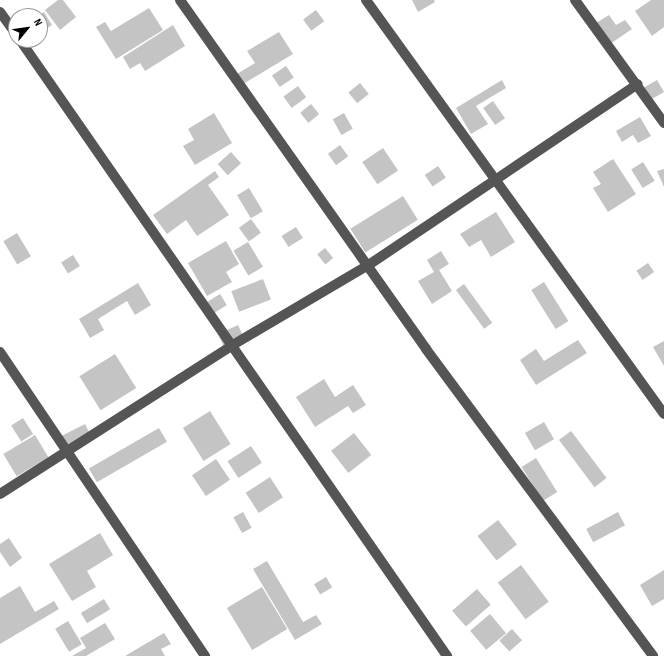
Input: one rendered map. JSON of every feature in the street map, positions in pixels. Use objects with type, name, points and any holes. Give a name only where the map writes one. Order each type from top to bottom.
[{"type":"street","points":[[180,0],[367,266],[653,656]]},
{"type":"street","points":[[366,0],[494,180],[664,414]]},
{"type":"street","points":[[575,0],[638,84],[664,123]]},
{"type":"street","points":[[0,12],[8,23]]},
{"type":"street","points":[[26,48],[447,656]]},
{"type":"street","points":[[0,494],[231,346],[367,266],[638,84]]},
{"type":"street","points":[[0,352],[206,656]]},
{"type":"building","points":[[58,0],[63,0],[76,17],[60,30],[48,14],[48,8]]},
{"type":"building","points":[[412,0],[434,0],[435,2],[418,12]]},
{"type":"building","points":[[651,0],[664,0],[664,27],[652,36],[635,11]]},
{"type":"building","points":[[149,8],[163,30],[116,59],[96,27],[105,22],[111,31]]},
{"type":"building","points":[[316,10],[324,21],[311,31],[303,19]]},
{"type":"building","points":[[609,15],[616,25],[625,20],[632,29],[610,44],[596,23]]},
{"type":"building","points":[[48,18],[52,25],[48,28]]},
{"type":"building","points":[[173,25],[185,46],[145,71],[140,63],[130,69],[123,57]]},
{"type":"building","points":[[279,32],[293,54],[243,84],[237,74],[255,63],[247,51]]},
{"type":"building","points":[[286,66],[294,78],[280,87],[272,76]]},
{"type":"building","points":[[502,80],[506,88],[476,106],[488,124],[471,134],[456,108]]},
{"type":"building","points":[[657,80],[664,92],[649,101],[642,88]]},
{"type":"building","points":[[360,83],[369,94],[357,103],[348,92]]},
{"type":"building","points":[[298,86],[306,97],[292,108],[283,97]]},
{"type":"building","points":[[493,101],[505,118],[495,125],[483,108]]},
{"type":"building","points":[[311,104],[319,114],[308,123],[300,113]]},
{"type":"building","points":[[214,113],[232,143],[195,165],[183,146],[194,140],[188,129]]},
{"type":"building","points":[[344,113],[353,129],[341,135],[333,119]]},
{"type":"building","points":[[640,117],[651,136],[638,143],[633,135],[622,142],[616,131]]},
{"type":"building","points":[[340,145],[348,156],[336,165],[328,154]]},
{"type":"building","points":[[383,148],[398,170],[377,184],[362,162]]},
{"type":"building","points":[[231,152],[241,163],[228,175],[218,164]]},
{"type":"building","points":[[613,159],[636,194],[608,212],[593,188],[601,184],[593,172]]},
{"type":"building","points":[[643,162],[655,181],[643,188],[631,169]]},
{"type":"building","points":[[438,166],[446,178],[433,187],[425,175]]},
{"type":"building","points":[[664,169],[664,187],[657,171]]},
{"type":"building","points":[[215,171],[219,177],[208,185],[229,215],[197,236],[186,220],[167,234],[153,215]]},
{"type":"building","points":[[249,188],[263,211],[251,218],[237,195]]},
{"type":"building","points":[[403,196],[418,220],[365,253],[350,229]]},
{"type":"building","points":[[496,212],[515,242],[491,257],[481,240],[469,247],[460,234]]},
{"type":"building","points":[[251,219],[261,233],[249,242],[239,228]]},
{"type":"building","points":[[296,227],[303,238],[288,247],[282,236]]},
{"type":"building","points":[[17,233],[31,256],[17,264],[3,241]]},
{"type":"building","points":[[226,241],[239,264],[226,272],[232,282],[207,296],[188,263]]},
{"type":"building","points":[[248,242],[263,267],[248,276],[233,251]]},
{"type":"building","points":[[325,248],[333,258],[325,264],[317,254]]},
{"type":"building","points":[[441,251],[449,264],[439,270],[452,291],[432,304],[418,281],[434,272],[427,260]]},
{"type":"building","points":[[73,255],[80,266],[68,273],[61,262]]},
{"type":"building","points":[[648,263],[654,272],[643,280],[636,271]]},
{"type":"building","points":[[263,279],[271,300],[239,312],[231,291]]},
{"type":"building","points":[[544,282],[568,321],[556,329],[531,290]]},
{"type":"building","points":[[138,283],[151,305],[135,315],[127,301],[98,319],[104,330],[90,338],[79,319]]},
{"type":"building","points":[[464,284],[492,323],[484,329],[456,290]]},
{"type":"building","points":[[220,294],[227,305],[214,313],[207,302]]},
{"type":"building","points":[[238,325],[246,342],[226,352],[218,334]]},
{"type":"building","points":[[578,340],[587,353],[536,385],[520,360],[536,349],[544,361]]},
{"type":"building","points":[[664,341],[664,366],[653,347]]},
{"type":"building","points":[[115,354],[136,388],[101,410],[79,376]]},
{"type":"building","points":[[324,379],[335,397],[353,385],[366,405],[353,413],[348,406],[315,427],[296,397]]},
{"type":"building","points":[[210,411],[231,444],[204,461],[183,428]]},
{"type":"building","points":[[23,418],[33,434],[21,442],[11,425]]},
{"type":"building","points":[[544,422],[554,439],[535,450],[525,433]]},
{"type":"building","points":[[85,424],[91,436],[67,448],[61,436]]},
{"type":"building","points":[[159,428],[167,442],[97,482],[89,468]]},
{"type":"building","points":[[571,431],[607,478],[595,487],[559,440]]},
{"type":"building","points":[[354,433],[371,455],[348,473],[331,451]]},
{"type":"building","points":[[35,435],[48,457],[17,476],[3,454]]},
{"type":"building","points":[[251,446],[262,463],[238,478],[228,461]]},
{"type":"building","points":[[536,458],[557,492],[543,501],[522,467]]},
{"type":"building","points":[[216,459],[230,480],[206,496],[192,475]]},
{"type":"building","points":[[270,477],[283,497],[259,513],[246,493]]},
{"type":"building","points":[[243,512],[252,528],[242,533],[233,517]]},
{"type":"building","points":[[618,512],[625,525],[593,542],[586,529]]},
{"type":"building","points":[[498,520],[517,544],[497,560],[478,536]]},
{"type":"building","points":[[100,533],[113,555],[87,571],[96,587],[72,601],[49,564]]},
{"type":"building","points":[[9,538],[22,558],[10,567],[0,552],[0,544]]},
{"type":"building","points":[[267,561],[303,622],[316,615],[322,624],[295,640],[253,569]]},
{"type":"building","points":[[521,565],[549,602],[526,619],[498,582]]},
{"type":"building","points":[[664,570],[664,599],[652,606],[640,585]]},
{"type":"building","points":[[326,577],[332,587],[320,594],[314,584]]},
{"type":"building","points":[[20,586],[35,612],[54,601],[59,609],[0,644],[0,598]]},
{"type":"building","points":[[262,587],[287,629],[252,650],[227,608]]},
{"type":"building","points":[[477,589],[491,605],[466,626],[452,611]]},
{"type":"building","points":[[104,599],[110,609],[87,623],[81,613]]},
{"type":"building","points":[[490,614],[506,633],[486,650],[470,631]]},
{"type":"building","points":[[68,621],[82,644],[69,652],[55,629]]},
{"type":"building","points":[[105,623],[115,639],[86,656],[72,656],[86,648],[80,638]]},
{"type":"building","points":[[512,629],[522,640],[509,652],[499,640]]},
{"type":"building","points":[[164,633],[171,644],[161,649],[165,656],[125,656]]}]
